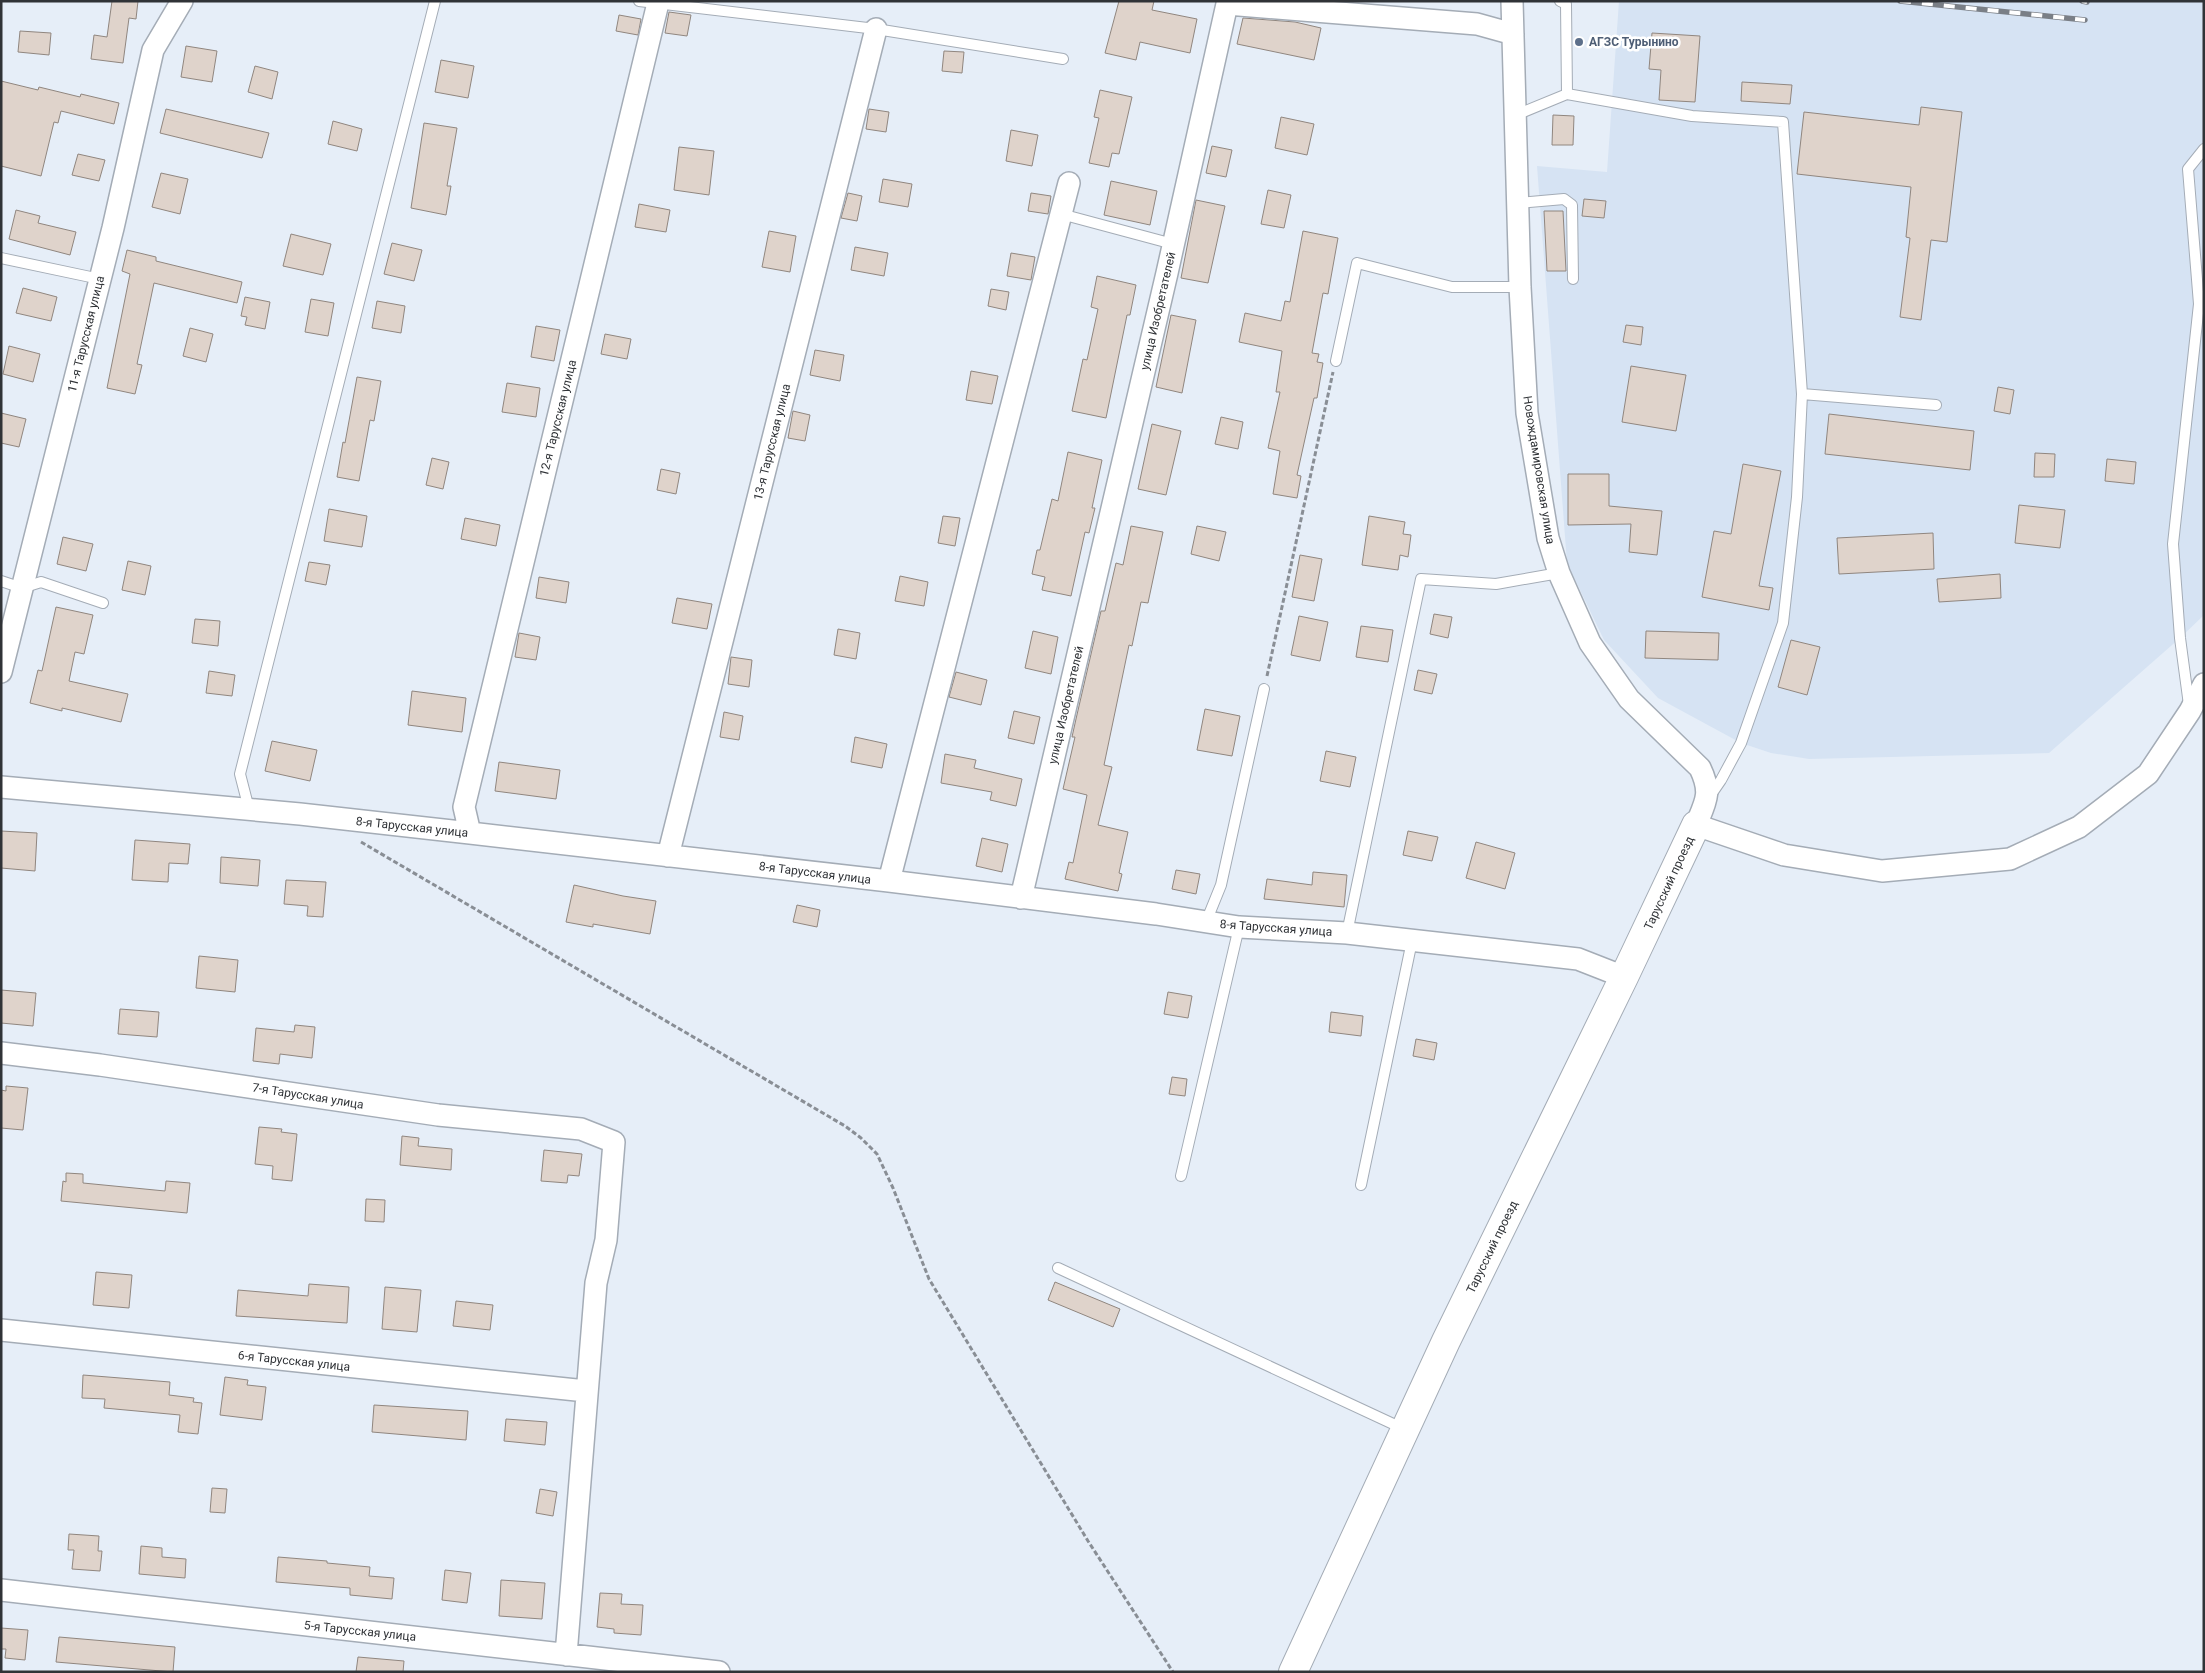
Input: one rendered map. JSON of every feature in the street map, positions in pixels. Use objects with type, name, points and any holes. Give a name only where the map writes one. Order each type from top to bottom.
[{"type":"street","name":"11-я Тарусская улица","points":[[1,672],[100,279],[153,50],[182,1]]},
{"type":"street","name":"Новождамировская улица","points":[[1512,1],[1520,287],[1527,413],[1548,538],[1559,573],[1590,643],[1629,698],[1700,768],[1707,783],[1707,800]]},
{"type":"street","name":"12-я Тарусская улица","points":[[470,833],[464,807],[648,2]]},
{"type":"street","name":"улица Изобретателей","points":[[1021,898],[1174,244],[1227,4],[1477,24],[1513,34]]},
{"type":"street","name":"13-я Тарусская улица","points":[[668,856],[876,29]]},
{"type":"street","points":[[889,881],[1069,183]]},
{"type":"street","points":[[1707,800],[1696,825],[1784,855],[1882,871],[2010,859],[2079,827],[2148,774],[2190,711],[2204,684]]},
{"type":"street","name":"8-я Тарусская улица","points":[[1,787],[333,818],[889,881],[1239,927],[1348,933],[1578,959],[1624,977]]},
{"type":"street","name":"Тарусский проезд","points":[[1293,1672],[1446,1342],[1696,825]]},
{"type":"street","name":"7-я Тарусская улица","points":[[1,1054],[100,1065],[438,1115],[581,1129],[614,1142],[606,1240],[596,1283],[586,1391]]},
{"type":"street","name":"6-я Тарусская улица","points":[[1,1330],[586,1391]]},
{"type":"street","points":[[566,1654],[586,1391]]},
{"type":"street","name":"5-я Тарусская улица","points":[[1,1590],[720,1672]]},
{"type":"lane","points":[[249,809],[240,774],[435,1]]},
{"type":"lane","points":[[1560,1],[1566,4],[1567,94]]},
{"type":"lane","points":[[648,2],[876,29],[1063,59]]},
{"type":"lane","points":[[1516,116],[1567,94],[1692,116],[1782,122],[1802,394],[1797,497],[1783,623],[1740,743],[1721,780],[1707,800]]},
{"type":"lane","points":[[2190,711],[2180,638],[2173,544],[2199,304],[2188,170],[2204,149]]},
{"type":"lane","points":[[1518,203],[1564,199],[1572,205],[1573,279]]},
{"type":"lane","points":[[1061,214],[1174,244]]},
{"type":"lane","points":[[1,258],[100,279]]},
{"type":"lane","points":[[1336,361],[1357,263],[1452,287],[1520,287]]},
{"type":"lane","points":[[1802,394],[1936,405]]},
{"type":"lane","points":[[1348,933],[1421,579],[1496,584],[1559,573]]},
{"type":"lane","points":[[1,581],[22,588],[41,582],[103,603]]},
{"type":"lane","points":[[1206,922],[1221,885],[1264,689]]},
{"type":"lane","points":[[1181,1176],[1239,927]]},
{"type":"lane","points":[[1361,1185],[1412,941]]},
{"type":"lane","points":[[1058,1268],[1405,1429]]},
{"type":"path","points":[[1264,689],[1336,361]]},
{"type":"path","points":[[333,818],[338,825],[369,847],[527,937],[845,1126],[878,1154],[929,1278],[1088,1541],[1173,1672]]},
{"type":"shaded area","points":[[1619,1],[2204,1],[2204,615],[2049,753],[1809,759],[1771,753],[1741,743],[1658,698],[1604,640],[1567,563],[1537,166],[1607,172]]},
{"type":"building","points":[[112,1],[138,1],[136,19],[129,18],[123,63],[91,59],[94,35],[107,37]]},
{"type":"building","points":[[1119,1],[1154,1],[1152,10],[1197,19],[1190,53],[1140,42],[1136,60],[1105,53]]},
{"type":"building","points":[[669,12],[691,15],[687,36],[665,33]]},
{"type":"building","points":[[619,15],[641,19],[638,35],[616,31]]},
{"type":"building","points":[[1243,18],[1295,22],[1321,28],[1314,60],[1237,44]]},
{"type":"building","points":[[20,31],[51,33],[49,55],[18,52]]},
{"type":"building","points":[[1652,33],[1700,36],[1695,102],[1659,100],[1661,70],[1649,69]]},
{"type":"building","points":[[186,46],[217,51],[212,82],[181,77]]},
{"type":"building","points":[[944,51],[964,52],[962,73],[942,71]]},
{"type":"building","points":[[441,60],[474,66],[468,98],[435,92]]},
{"type":"building","points":[[255,66],[278,72],[272,99],[248,92]]},
{"type":"building","points":[[1,81],[38,90],[39,87],[80,97],[81,94],[119,103],[114,124],[61,111],[58,123],[54,122],[41,176],[1,166]]},
{"type":"building","points":[[1742,82],[1792,85],[1790,104],[1741,101]]},
{"type":"building","points":[[1100,90],[1132,97],[1119,154],[1112,153],[1109,167],[1089,163],[1099,118],[1094,117]]},
{"type":"building","points":[[1921,107],[1962,112],[1947,242],[1931,240],[1921,320],[1900,317],[1910,238],[1906,237],[1911,187],[1797,174],[1804,112],[1919,125]]},
{"type":"building","points":[[166,109],[269,133],[262,158],[160,133]]},
{"type":"building","points":[[869,109],[889,112],[886,132],[866,129]]},
{"type":"building","points":[[1553,115],[1574,116],[1573,145],[1552,145]]},
{"type":"building","points":[[1281,117],[1314,124],[1307,155],[1275,148]]},
{"type":"building","points":[[333,121],[362,129],[357,151],[328,144]]},
{"type":"building","points":[[424,123],[457,128],[447,186],[451,186],[446,215],[411,208]]},
{"type":"building","points":[[1011,130],[1038,135],[1032,166],[1006,161]]},
{"type":"building","points":[[1212,146],[1232,150],[1226,177],[1206,173]]},
{"type":"building","points":[[679,147],[714,151],[709,195],[674,190]]},
{"type":"building","points":[[78,154],[105,160],[99,181],[72,175]]},
{"type":"building","points":[[161,173],[188,179],[180,214],[152,207]]},
{"type":"building","points":[[883,179],[912,184],[908,207],[879,202]]},
{"type":"building","points":[[1111,181],[1157,191],[1150,225],[1104,215]]},
{"type":"building","points":[[1268,190],[1291,195],[1284,228],[1261,224]]},
{"type":"building","points":[[848,193],[862,196],[857,221],[841,218]]},
{"type":"building","points":[[1031,193],[1051,196],[1048,214],[1028,211]]},
{"type":"building","points":[[1584,199],[1606,201],[1604,218],[1582,216]]},
{"type":"building","points":[[1196,200],[1225,206],[1208,283],[1181,278]]},
{"type":"building","points":[[639,204],[670,210],[666,232],[635,227]]},
{"type":"building","points":[[16,210],[40,216],[38,223],[76,232],[70,255],[9,239]]},
{"type":"building","points":[[1544,211],[1563,211],[1566,271],[1547,271]]},
{"type":"building","points":[[769,231],[796,236],[790,272],[762,267]]},
{"type":"building","points":[[1303,231],[1338,238],[1328,294],[1323,293],[1312,353],[1319,354],[1317,362],[1323,363],[1317,398],[1314,398],[1297,475],[1301,476],[1297,498],[1273,494],[1280,451],[1268,448],[1280,392],[1276,392],[1282,351],[1239,342],[1245,313],[1281,321],[1285,301],[1290,302]]},
{"type":"building","points":[[291,234],[331,244],[323,275],[283,266]]},
{"type":"building","points":[[392,243],[422,250],[414,281],[384,274]]},
{"type":"building","points":[[855,247],[888,253],[884,276],[851,270]]},
{"type":"building","points":[[127,250],[156,257],[156,261],[242,282],[237,303],[154,283],[137,364],[142,365],[135,394],[107,388],[130,274],[122,271]]},
{"type":"building","points":[[1011,253],[1035,257],[1031,280],[1007,276]]},
{"type":"building","points":[[1097,276],[1136,285],[1130,315],[1127,315],[1106,418],[1072,411],[1083,359],[1087,360],[1098,309],[1091,307]]},
{"type":"building","points":[[23,288],[57,297],[51,321],[16,313]]},
{"type":"building","points":[[991,289],[1009,292],[1006,310],[988,306]]},
{"type":"building","points":[[245,297],[270,302],[265,329],[245,325],[247,317],[241,316]]},
{"type":"building","points":[[311,299],[334,303],[328,336],[305,332]]},
{"type":"building","points":[[377,301],[405,306],[401,333],[372,328]]},
{"type":"building","points":[[1171,315],[1196,320],[1182,393],[1156,387]]},
{"type":"building","points":[[1626,325],[1643,327],[1641,345],[1623,342]]},
{"type":"building","points":[[536,326],[560,330],[554,361],[531,357]]},
{"type":"building","points":[[190,328],[213,334],[206,362],[183,356]]},
{"type":"building","points":[[605,334],[631,339],[627,359],[601,354]]},
{"type":"building","points":[[9,346],[40,354],[33,382],[3,374]]},
{"type":"building","points":[[815,350],[844,355],[840,381],[810,375]]},
{"type":"building","points":[[1631,366],[1686,375],[1676,431],[1622,422]]},
{"type":"building","points":[[971,371],[998,376],[992,404],[966,400]]},
{"type":"building","points":[[357,377],[381,381],[374,421],[370,420],[359,481],[337,477]]},
{"type":"building","points":[[507,383],[540,388],[536,417],[502,412]]},
{"type":"building","points":[[1998,387],[2014,390],[2010,414],[1994,411]]},
{"type":"building","points":[[793,411],[810,415],[805,441],[788,438]]},
{"type":"building","points":[[1,413],[26,419],[19,447],[1,443]]},
{"type":"building","points":[[1829,414],[1974,431],[1970,470],[1825,454]]},
{"type":"building","points":[[1221,417],[1243,422],[1238,449],[1215,444]]},
{"type":"building","points":[[1152,424],[1181,431],[1166,495],[1138,489]]},
{"type":"building","points":[[1068,452],[1102,460],[1092,508],[1095,508],[1089,533],[1085,532],[1071,596],[1042,590],[1045,577],[1032,574],[1037,550],[1040,550],[1052,499],[1058,501]]},
{"type":"building","points":[[2035,453],[2055,454],[2054,477],[2034,477]]},
{"type":"building","points":[[432,458],[449,462],[443,489],[426,485]]},
{"type":"building","points":[[2107,459],[2136,462],[2134,484],[2105,481]]},
{"type":"building","points":[[1743,464],[1781,471],[1759,586],[1773,588],[1769,610],[1702,597],[1714,531],[1731,534]]},
{"type":"building","points":[[661,469],[680,473],[676,494],[657,490]]},
{"type":"building","points":[[1568,474],[1609,474],[1609,506],[1662,511],[1657,555],[1629,552],[1631,524],[1568,525]]},
{"type":"building","points":[[2019,505],[2065,510],[2060,548],[2015,543]]},
{"type":"building","points":[[329,509],[367,516],[362,547],[324,541]]},
{"type":"building","points":[[943,516],[960,518],[955,546],[938,543]]},
{"type":"building","points":[[1369,516],[1405,522],[1403,534],[1411,535],[1408,557],[1400,555],[1398,570],[1362,565]]},
{"type":"building","points":[[465,518],[500,525],[496,546],[461,539]]},
{"type":"building","points":[[1131,526],[1163,532],[1148,603],[1141,602],[1132,646],[1129,645],[1104,765],[1112,767],[1098,825],[1128,832],[1119,873],[1122,874],[1118,891],[1065,879],[1069,862],[1073,863],[1087,795],[1063,789],[1075,737],[1072,737],[1101,611],[1105,611],[1116,563],[1123,565]]},
{"type":"building","points":[[1197,526],[1226,532],[1219,561],[1191,554]]},
{"type":"building","points":[[1933,533],[1934,569],[1839,574],[1837,538]]},
{"type":"building","points":[[63,537],[93,544],[86,571],[57,564]]},
{"type":"building","points":[[1300,555],[1322,559],[1314,601],[1292,597]]},
{"type":"building","points":[[128,561],[151,566],[145,595],[122,590]]},
{"type":"building","points":[[309,562],[330,565],[326,585],[305,581]]},
{"type":"building","points":[[2000,574],[2001,598],[1939,602],[1937,579]]},
{"type":"building","points":[[900,576],[928,582],[924,606],[895,601]]},
{"type":"building","points":[[539,577],[569,582],[566,603],[536,598]]},
{"type":"building","points":[[677,598],[712,604],[707,629],[672,623]]},
{"type":"building","points":[[56,607],[93,615],[84,654],[75,652],[69,681],[128,694],[121,722],[62,708],[62,711],[30,703],[38,670],[42,671]]},
{"type":"building","points":[[1434,614],[1452,617],[1448,638],[1430,634]]},
{"type":"building","points":[[1299,616],[1328,622],[1320,661],[1291,655]]},
{"type":"building","points":[[195,619],[220,621],[218,646],[192,643]]},
{"type":"building","points":[[1361,626],[1393,630],[1388,662],[1356,657]]},
{"type":"building","points":[[838,629],[860,633],[856,659],[834,655]]},
{"type":"building","points":[[1033,631],[1058,637],[1051,674],[1025,668]]},
{"type":"building","points":[[1646,631],[1719,633],[1718,660],[1645,658]]},
{"type":"building","points":[[519,633],[540,637],[536,660],[515,657]]},
{"type":"building","points":[[1791,640],[1820,647],[1807,695],[1778,687]]},
{"type":"building","points":[[731,657],[752,660],[749,687],[728,684]]},
{"type":"building","points":[[1418,670],[1437,674],[1432,694],[1414,690]]},
{"type":"building","points":[[209,671],[235,675],[232,696],[206,693]]},
{"type":"building","points":[[956,672],[987,680],[981,705],[949,697]]},
{"type":"building","points":[[412,691],[466,698],[462,732],[408,725]]},
{"type":"building","points":[[1205,709],[1240,716],[1232,756],[1197,750]]},
{"type":"building","points":[[1014,711],[1040,717],[1034,744],[1008,738]]},
{"type":"building","points":[[724,712],[743,716],[739,740],[720,737]]},
{"type":"building","points":[[855,737],[887,744],[882,768],[851,762]]},
{"type":"building","points":[[272,741],[317,750],[310,781],[265,771]]},
{"type":"building","points":[[1326,751],[1356,757],[1350,787],[1320,781]]},
{"type":"building","points":[[945,754],[976,760],[974,768],[1022,779],[1016,806],[990,800],[992,792],[941,783]]},
{"type":"building","points":[[499,762],[560,770],[556,799],[495,791]]},
{"type":"building","points":[[1,831],[37,833],[35,871],[1,868]]},
{"type":"building","points":[[1408,831],[1438,837],[1432,861],[1403,855]]},
{"type":"building","points":[[982,838],[1008,844],[1002,872],[976,866]]},
{"type":"building","points":[[135,840],[190,844],[188,864],[169,863],[168,882],[132,880]]},
{"type":"building","points":[[1476,842],[1515,853],[1505,889],[1466,878]]},
{"type":"building","points":[[221,857],[260,860],[258,886],[220,883]]},
{"type":"building","points":[[1176,870],[1200,874],[1196,894],[1172,889]]},
{"type":"building","points":[[1313,872],[1347,875],[1344,907],[1264,899],[1267,879],[1312,885]]},
{"type":"building","points":[[286,880],[326,882],[323,917],[307,916],[308,906],[284,904]]},
{"type":"building","points":[[574,885],[656,901],[650,934],[593,924],[593,927],[566,922]]},
{"type":"building","points":[[797,905],[820,910],[817,927],[793,922]]},
{"type":"building","points":[[199,956],[238,960],[235,992],[196,988]]},
{"type":"building","points":[[1,990],[36,993],[33,1026],[1,1023]]},
{"type":"building","points":[[1168,992],[1192,996],[1188,1018],[1164,1014]]},
{"type":"building","points":[[120,1009],[159,1012],[157,1037],[118,1034]]},
{"type":"building","points":[[1331,1012],[1363,1016],[1361,1036],[1329,1032]]},
{"type":"building","points":[[295,1025],[315,1027],[312,1058],[280,1054],[279,1064],[253,1061],[256,1028],[294,1032]]},
{"type":"building","points":[[1416,1039],[1437,1043],[1434,1060],[1413,1056]]},
{"type":"building","points":[[1172,1077],[1187,1079],[1185,1096],[1169,1094]]},
{"type":"building","points":[[6,1086],[28,1088],[23,1130],[1,1128],[1,1090],[6,1091]]},
{"type":"building","points":[[259,1127],[282,1129],[281,1132],[297,1134],[292,1181],[272,1179],[273,1166],[255,1164]]},
{"type":"building","points":[[402,1136],[419,1138],[418,1146],[452,1149],[451,1170],[400,1165]]},
{"type":"building","points":[[544,1150],[582,1154],[579,1176],[568,1175],[567,1183],[541,1181]]},
{"type":"building","points":[[66,1173],[83,1174],[83,1183],[165,1191],[166,1181],[190,1183],[187,1213],[61,1201],[63,1181],[66,1182]]},
{"type":"building","points":[[366,1199],[385,1200],[384,1222],[365,1221]]},
{"type":"building","points":[[96,1272],[132,1275],[129,1308],[93,1305]]},
{"type":"building","points":[[1055,1282],[1120,1309],[1113,1327],[1048,1300]]},
{"type":"building","points":[[309,1284],[349,1287],[347,1323],[236,1316],[238,1290],[308,1296]]},
{"type":"building","points":[[385,1287],[421,1290],[417,1332],[382,1329]]},
{"type":"building","points":[[456,1301],[493,1305],[490,1330],[453,1326]]},
{"type":"building","points":[[83,1375],[170,1382],[169,1395],[194,1398],[193,1402],[202,1403],[198,1434],[178,1432],[180,1415],[104,1408],[105,1399],[82,1398]]},
{"type":"building","points":[[225,1377],[248,1380],[247,1385],[266,1387],[262,1420],[220,1415]]},
{"type":"building","points":[[374,1405],[468,1411],[466,1440],[372,1432]]},
{"type":"building","points":[[506,1419],[547,1422],[545,1445],[504,1441]]},
{"type":"building","points":[[212,1488],[227,1489],[225,1513],[210,1512]]},
{"type":"building","points":[[540,1489],[557,1492],[553,1516],[536,1513]]},
{"type":"building","points":[[69,1534],[99,1536],[98,1551],[102,1551],[100,1571],[72,1569],[74,1550],[68,1550]]},
{"type":"building","points":[[141,1546],[162,1548],[162,1557],[186,1559],[185,1578],[139,1574]]},
{"type":"building","points":[[278,1557],[370,1567],[369,1576],[394,1578],[392,1599],[350,1595],[350,1588],[276,1582]]},
{"type":"building","points":[[445,1570],[471,1573],[467,1603],[442,1600]]},
{"type":"building","points":[[501,1580],[545,1583],[542,1619],[499,1616]]},
{"type":"building","points":[[600,1593],[622,1594],[621,1604],[643,1605],[641,1635],[614,1633],[614,1629],[597,1627]]},
{"type":"building","points":[[1,1628],[28,1630],[25,1660],[5,1658],[6,1649],[1,1649]]},
{"type":"building","points":[[59,1637],[175,1647],[173,1672],[56,1662]]},
{"type":"building","points":[[358,1657],[404,1661],[403,1672],[356,1672]]},
{"type":"railway","points":[[1900,1],[2085,20]]},
{"type":"railway","points":[[2082,1],[2087,2]]},
{"type":"place","name":"АГЗС Турынино","points":[[1579,42]]}]
